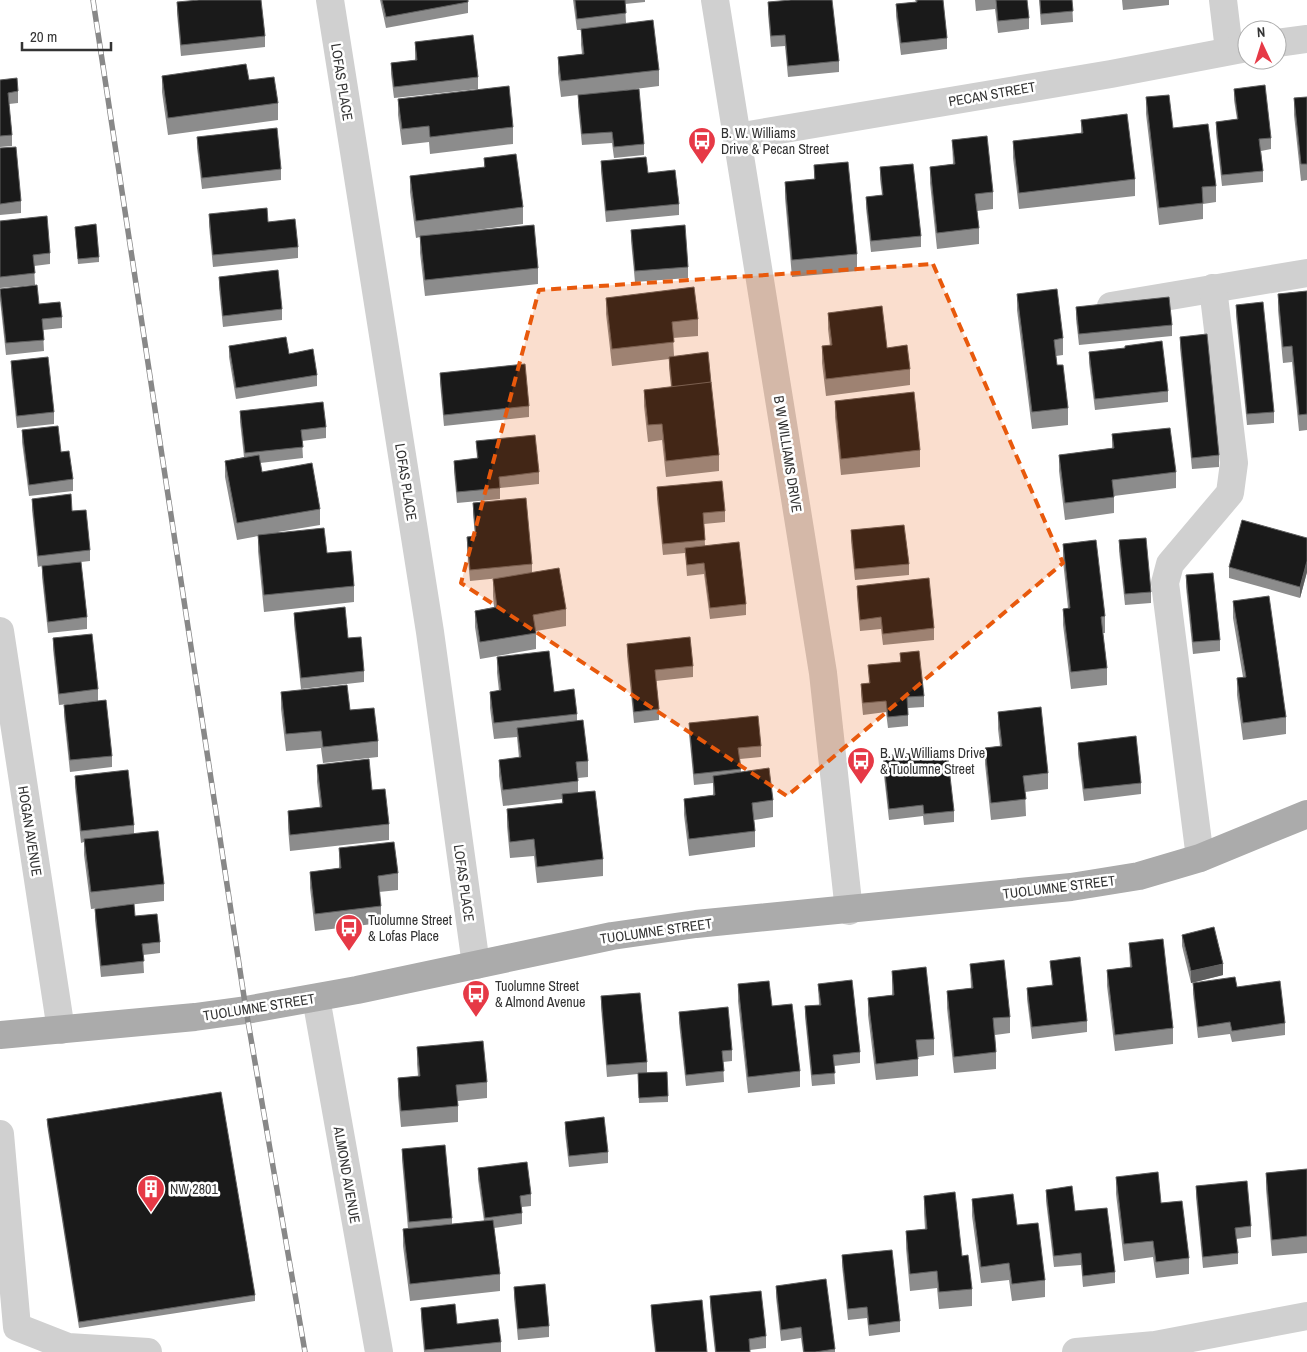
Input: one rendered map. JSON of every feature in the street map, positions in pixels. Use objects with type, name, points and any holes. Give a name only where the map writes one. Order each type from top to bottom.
[{"type":"main road","name":"TUOLUMNE STREET","points":[[0,1035],[195,1017],[316,998],[612,936],[696,924],[1071,887],[1139,876],[1200,858],[1307,814]]},
{"type":"street","name":"LOFAS PLACE","points":[[330,0],[430,632],[476,965]]},
{"type":"street","name":"B W WILLIAMS DRIVE","points":[[715,0],[823,672],[849,910]]},
{"type":"street","points":[[1223,0],[1237,46]]},
{"type":"street","points":[[1287,42],[1307,39]]},
{"type":"street","name":"PECAN STREET","points":[[737,137],[1101,76],[1237,49]]},
{"type":"street","points":[[1095,309],[1307,273]]},
{"type":"street","points":[[1200,858],[1165,583],[1170,564],[1230,494],[1234,463],[1213,288]]},
{"type":"street","name":"HOGAN AVENUE","points":[[0,631],[60,1030]]},
{"type":"street","name":"ALMOND AVENUE","points":[[316,998],[379,1352]]},
{"type":"street","points":[[0,1134],[17,1340],[68,1347],[148,1352]]},
{"type":"street","points":[[1076,1352],[1156,1346],[1307,1316]]},
{"type":"highlighted area","points":[[933,264],[1063,563],[787,796],[461,583],[539,290]]},
{"type":"building","points":[[261,0],[265,36],[181,45],[177,2]]},
{"type":"building","points":[[382,0],[468,0],[468,2],[386,17]]},
{"type":"building","points":[[575,0],[625,0],[626,13],[577,19]]},
{"type":"building","points":[[832,0],[839,61],[788,66],[785,35],[771,36],[768,2]]},
{"type":"building","points":[[917,0],[943,0],[947,38],[901,43],[896,4],[917,2]]},
{"type":"building","points":[[996,0],[1027,0],[1029,18],[998,21]]},
{"type":"building","points":[[1040,0],[1072,0],[1073,11],[1041,14]]},
{"type":"building","points":[[653,20],[659,70],[561,81],[558,57],[584,54],[581,29]]},
{"type":"building","points":[[473,35],[478,77],[394,87],[391,63],[417,60],[415,42]]},
{"type":"building","points":[[246,64],[249,80],[274,77],[278,103],[168,118],[162,76]]},
{"type":"building","points":[[17,78],[18,91],[8,93],[12,135],[0,136],[0,80]]},
{"type":"building","points":[[1265,85],[1271,138],[1259,139],[1263,171],[1222,175],[1216,122],[1238,119],[1234,89]]},
{"type":"building","points":[[509,86],[513,127],[430,137],[429,126],[402,129],[398,99]]},
{"type":"building","points":[[639,89],[644,144],[614,147],[612,132],[582,134],[578,95]]},
{"type":"building","points":[[1169,95],[1173,128],[1208,124],[1216,186],[1202,187],[1203,203],[1159,208],[1146,97]]},
{"type":"building","points":[[1307,97],[1307,164],[1301,164],[1294,98]]},
{"type":"building","points":[[1127,114],[1135,179],[1019,193],[1013,141],[1083,133],[1081,120]]},
{"type":"building","points":[[277,128],[281,169],[202,178],[197,137]]},
{"type":"building","points":[[987,136],[993,192],[975,194],[979,228],[937,233],[930,167],[955,164],[952,140]]},
{"type":"building","points":[[16,147],[21,201],[0,204],[0,148]]},
{"type":"building","points":[[516,154],[523,207],[416,221],[410,176],[485,167],[484,158]]},
{"type":"building","points":[[646,157],[648,173],[675,170],[679,204],[606,211],[601,161]]},
{"type":"building","points":[[848,162],[857,254],[792,260],[785,182],[815,179],[814,165]]},
{"type":"building","points":[[913,164],[921,236],[871,241],[866,197],[883,195],[880,167]]},
{"type":"building","points":[[267,208],[268,222],[295,219],[298,247],[213,255],[209,214]]},
{"type":"building","points":[[47,216],[50,253],[33,255],[35,273],[0,277],[0,221]]},
{"type":"building","points":[[96,224],[99,257],[78,259],[75,227]]},
{"type":"building","points":[[534,225],[538,268],[425,280],[420,236]]},
{"type":"building","points":[[685,225],[688,267],[635,271],[631,230]]},
{"type":"building","points":[[278,270],[282,309],[223,316],[219,277]]},
{"type":"building","points":[[37,285],[39,304],[60,302],[62,317],[42,319],[44,340],[6,343],[0,289]]},
{"type":"building","points":[[694,287],[698,319],[672,322],[674,342],[612,349],[606,298]]},
{"type":"building","points":[[1057,289],[1063,338],[1054,340],[1057,365],[1063,365],[1068,408],[1032,412],[1017,294]]},
{"type":"building","points":[[1307,291],[1307,414],[1299,415],[1292,346],[1283,347],[1278,294]]},
{"type":"building","points":[[1169,297],[1172,325],[1079,334],[1076,307]]},
{"type":"building","points":[[1263,302],[1274,412],[1247,414],[1236,305]]},
{"type":"building","points":[[882,306],[887,348],[907,345],[910,369],[826,379],[822,346],[832,345],[828,313]]},
{"type":"building","points":[[1207,334],[1219,455],[1192,458],[1180,337]]},
{"type":"building","points":[[286,337],[289,354],[313,349],[317,375],[236,388],[229,346]]},
{"type":"building","points":[[1162,341],[1168,391],[1095,399],[1089,352]]},
{"type":"building","points":[[708,352],[711,383],[672,387],[669,357]]},
{"type":"building","points":[[48,357],[54,412],[17,416],[11,361]]},
{"type":"building","points":[[525,364],[529,406],[444,415],[440,373]]},
{"type":"building","points":[[711,382],[719,455],[666,461],[662,424],[648,425],[644,390]]},
{"type":"building","points":[[914,392],[920,450],[841,459],[835,401]]},
{"type":"building","points":[[323,402],[326,427],[301,430],[303,447],[245,453],[240,411]]},
{"type":"building","points":[[58,426],[61,452],[69,451],[73,479],[29,485],[22,430]]},
{"type":"building","points":[[1170,428],[1176,472],[1112,480],[1114,497],[1065,503],[1059,455],[1114,448],[1112,434]]},
{"type":"building","points":[[535,435],[539,472],[499,477],[500,488],[457,492],[454,461],[478,458],[476,441]]},
{"type":"building","points":[[259,455],[262,472],[312,463],[320,509],[237,523],[225,461]]},
{"type":"building","points":[[722,481],[725,511],[703,513],[705,540],[663,544],[657,487]]},
{"type":"building","points":[[71,494],[72,511],[86,510],[90,550],[38,556],[32,499]]},
{"type":"building","points":[[526,498],[532,564],[470,570],[467,537],[476,536],[473,503]]},
{"type":"building","points":[[1242,520],[1307,538],[1307,561],[1300,587],[1229,567]]},
{"type":"building","points":[[904,525],[909,564],[855,569],[851,530]]},
{"type":"building","points":[[324,528],[327,553],[351,551],[354,586],[264,595],[258,535]]},
{"type":"building","points":[[1146,538],[1151,592],[1125,594],[1119,540]]},
{"type":"building","points":[[1096,540],[1105,616],[1101,617],[1107,668],[1071,672],[1063,609],[1070,608],[1063,544]]},
{"type":"building","points":[[739,542],[746,604],[710,608],[704,563],[687,565],[685,548]]},
{"type":"building","points":[[81,562],[87,617],[48,622],[42,566]]},
{"type":"building","points":[[559,568],[566,609],[533,615],[536,633],[480,642],[475,611],[497,607],[493,579]]},
{"type":"building","points":[[1213,573],[1220,640],[1193,642],[1186,575]]},
{"type":"building","points":[[929,578],[934,628],[883,634],[881,617],[860,620],[857,586]]},
{"type":"building","points":[[1269,596],[1286,717],[1243,723],[1237,678],[1246,677],[1233,601]]},
{"type":"building","points":[[345,607],[348,638],[361,637],[364,671],[301,678],[294,613]]},
{"type":"building","points":[[92,634],[98,689],[59,694],[53,638]]},
{"type":"building","points":[[690,637],[693,666],[655,670],[659,709],[634,712],[627,644]]},
{"type":"building","points":[[549,651],[554,692],[574,689],[577,714],[494,723],[490,692],[501,690],[497,657]]},
{"type":"building","points":[[919,651],[924,696],[907,697],[908,715],[888,717],[886,701],[863,703],[861,684],[870,683],[868,665],[901,662],[900,653]]},
{"type":"building","points":[[347,685],[350,710],[374,708],[378,741],[323,747],[321,731],[286,734],[281,692]]},
{"type":"building","points":[[106,700],[112,756],[70,760],[64,705]]},
{"type":"building","points":[[1041,707],[1048,773],[1023,776],[1026,799],[991,803],[985,748],[1002,746],[998,712]]},
{"type":"building","points":[[758,716],[761,746],[738,748],[741,769],[694,774],[689,723]]},
{"type":"building","points":[[583,720],[588,761],[576,762],[578,781],[503,790],[499,760],[521,757],[517,728]]},
{"type":"building","points":[[1136,736],[1141,783],[1084,789],[1078,743]]},
{"type":"building","points":[[947,750],[954,811],[924,814],[923,805],[889,809],[883,756]]},
{"type":"building","points":[[369,759],[372,790],[385,789],[389,824],[290,835],[288,811],[322,807],[317,765]]},
{"type":"building","points":[[769,768],[773,800],[752,803],[755,831],[689,839],[684,799],[715,795],[713,776]]},
{"type":"building","points":[[128,770],[134,825],[81,831],[75,776]]},
{"type":"building","points":[[595,791],[603,859],[537,867],[534,839],[510,842],[507,809],[563,803],[562,794]]},
{"type":"building","points":[[158,831],[164,884],[91,892],[84,839]]},
{"type":"building","points":[[394,842],[398,873],[378,876],[381,906],[315,914],[310,872],[341,868],[339,848]]},
{"type":"building","points":[[134,904],[135,916],[157,914],[160,942],[142,944],[144,961],[101,966],[95,909]]},
{"type":"building","points":[[1214,927],[1223,964],[1191,971],[1182,935]]},
{"type":"building","points":[[1163,939],[1173,1028],[1115,1035],[1107,970],[1132,967],[1129,943]]},
{"type":"building","points":[[1080,957],[1087,1021],[1032,1027],[1027,988],[1053,985],[1050,961]]},
{"type":"building","points":[[1004,960],[1010,1017],[993,1018],[996,1052],[954,1057],[947,991],[973,988],[970,964]]},
{"type":"building","points":[[926,967],[934,1039],[916,1040],[918,1059],[876,1064],[868,998],[894,995],[892,971]]},
{"type":"building","points":[[1235,977],[1237,987],[1280,981],[1285,1023],[1232,1031],[1230,1022],[1198,1027],[1193,983]]},
{"type":"building","points":[[852,980],[860,1052],[833,1055],[835,1073],[812,1075],[805,1006],[821,1005],[818,984]]},
{"type":"building","points":[[769,981],[772,1006],[792,1004],[800,1071],[748,1077],[738,984]]},
{"type":"building","points":[[640,993],[647,1062],[607,1065],[601,996]]},
{"type":"building","points":[[728,1007],[732,1050],[722,1051],[724,1071],[686,1075],[679,1012]]},
{"type":"building","points":[[483,1041],[487,1082],[456,1085],[458,1106],[401,1111],[398,1078],[420,1076],[417,1047]]},
{"type":"building","points":[[667,1072],[668,1096],[639,1098],[638,1073]]},
{"type":"building","name":"NW 2801","points":[[221,1092],[255,1295],[79,1322],[47,1119]]},
{"type":"building","points":[[604,1117],[608,1152],[569,1156],[565,1122]]},
{"type":"building","points":[[445,1145],[452,1218],[409,1222],[402,1149]]},
{"type":"building","points":[[527,1162],[531,1194],[520,1196],[522,1213],[485,1218],[478,1168]]},
{"type":"building","points":[[1307,1169],[1307,1236],[1272,1240],[1266,1173]]},
{"type":"building","points":[[1158,1172],[1161,1203],[1182,1201],[1189,1258],[1156,1262],[1153,1241],[1124,1244],[1116,1177]]},
{"type":"building","points":[[1247,1181],[1251,1226],[1235,1228],[1238,1253],[1203,1257],[1196,1186]]},
{"type":"building","points":[[1072,1186],[1075,1211],[1107,1208],[1115,1272],[1083,1276],[1081,1253],[1054,1256],[1046,1190]]},
{"type":"building","points":[[955,1192],[962,1256],[968,1255],[972,1289],[939,1292],[937,1271],[910,1274],[906,1231],[927,1229],[924,1196]]},
{"type":"building","points":[[1013,1194],[1017,1225],[1038,1223],[1045,1280],[1012,1284],[1009,1263],[981,1267],[972,1199]]},
{"type":"building","points":[[493,1220],[500,1274],[410,1284],[403,1229]]},
{"type":"building","points":[[892,1250],[900,1321],[869,1325],[867,1307],[848,1309],[842,1255]]},
{"type":"building","points":[[826,1279],[835,1349],[804,1352],[801,1327],[781,1330],[776,1286]]},
{"type":"building","points":[[545,1284],[549,1326],[518,1329],[514,1287]]},
{"type":"building","points":[[761,1291],[766,1336],[749,1339],[750,1352],[716,1352],[710,1296]]},
{"type":"building","points":[[702,1300],[707,1352],[656,1352],[651,1305]]},
{"type":"building","points":[[455,1304],[457,1324],[498,1319],[501,1342],[425,1350],[421,1308]]},
{"type":"railway","points":[[93,0],[246,1010],[305,1352]]},
{"type":"place","name":"B. W. Williams Drive & Pecan Street","points":[[702,165]]},
{"type":"place","name":"B. W. Williams Drive & Tuolumne Street","points":[[861,785]]},
{"type":"place","name":"Tuolumne Street & Lofas Place","points":[[349,952]]},
{"type":"place","name":"Tuolumne Street & Almond Avenue","points":[[476,1018]]},
{"type":"place","name":"NW 2801","points":[[151,1213]]}]
